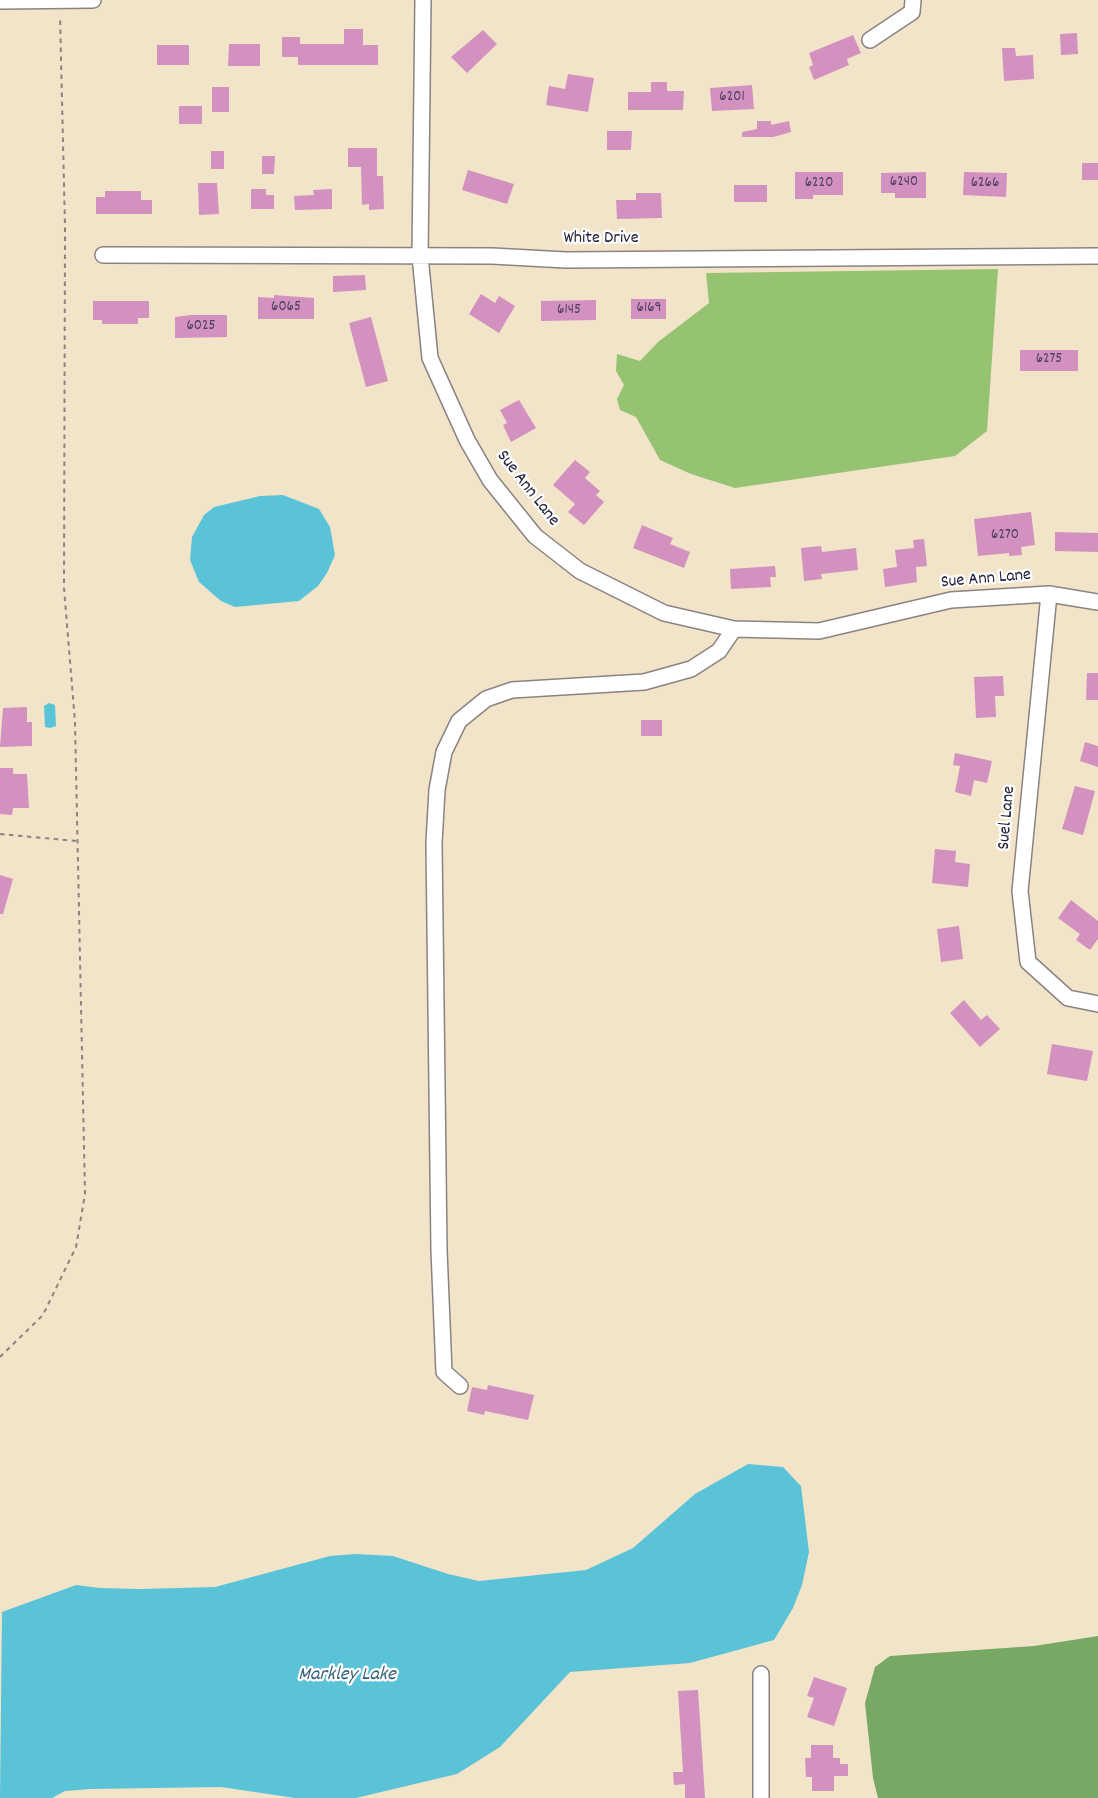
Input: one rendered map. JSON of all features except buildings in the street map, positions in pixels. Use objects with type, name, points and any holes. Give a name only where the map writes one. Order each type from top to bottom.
[{"type":"street","points":[[0,1],[93,0]]},
{"type":"street","name":"Sue Ann Lane","points":[[423,0],[420,256],[430,358],[467,440],[490,480],[535,536],[580,571],[664,613],[734,629],[819,631],[951,600],[1048,594],[1098,602]]},
{"type":"street","points":[[870,40],[912,12],[913,0]]},
{"type":"street","name":"White Drive","points":[[103,255],[420,256],[589,260],[1098,256]]},
{"type":"street","name":"Suel Lane","points":[[1048,594],[1020,891],[1028,962],[1068,998],[1098,1004]]},
{"type":"street","points":[[460,1386],[444,1372],[439,1250],[434,843],[437,790],[444,752],[459,721],[486,699],[512,690],[644,682],[691,669],[719,651],[734,629]]},
{"type":"street","points":[[761,1674],[761,1798]]},
{"type":"path","points":[[0,1357],[43,1315],[76,1247],[85,1194],[75,722],[64,588],[65,226],[59,0]]},
{"type":"path","points":[[0,834],[76,841]]},
{"type":"green space","points":[[998,269],[987,431],[955,456],[735,488],[691,474],[660,460],[636,417],[620,410],[617,399],[624,385],[616,371],[617,354],[640,361],[658,342],[709,303],[706,273]]},
{"type":"green space","points":[[1098,1636],[1098,1798],[878,1798],[873,1778],[865,1703],[875,1667],[890,1656],[1034,1646]]},
{"type":"water","points":[[283,495],[319,509],[330,527],[335,555],[327,573],[318,586],[299,601],[235,607],[221,601],[199,582],[190,560],[192,537],[204,515],[214,507],[260,496]]},
{"type":"water","points":[[49,703],[55,705],[56,726],[50,728],[45,727],[44,706]]},
{"type":"water","name":"Markley Lake","points":[[748,1464],[783,1467],[801,1486],[809,1552],[802,1585],[793,1608],[774,1640],[690,1663],[570,1672],[500,1747],[457,1774],[356,1798],[295,1798],[221,1787],[91,1789],[65,1791],[52,1798],[0,1798],[2,1612],[76,1585],[140,1589],[215,1587],[330,1556],[356,1554],[393,1556],[448,1574],[479,1581],[586,1570],[633,1548],[695,1494]]}]
